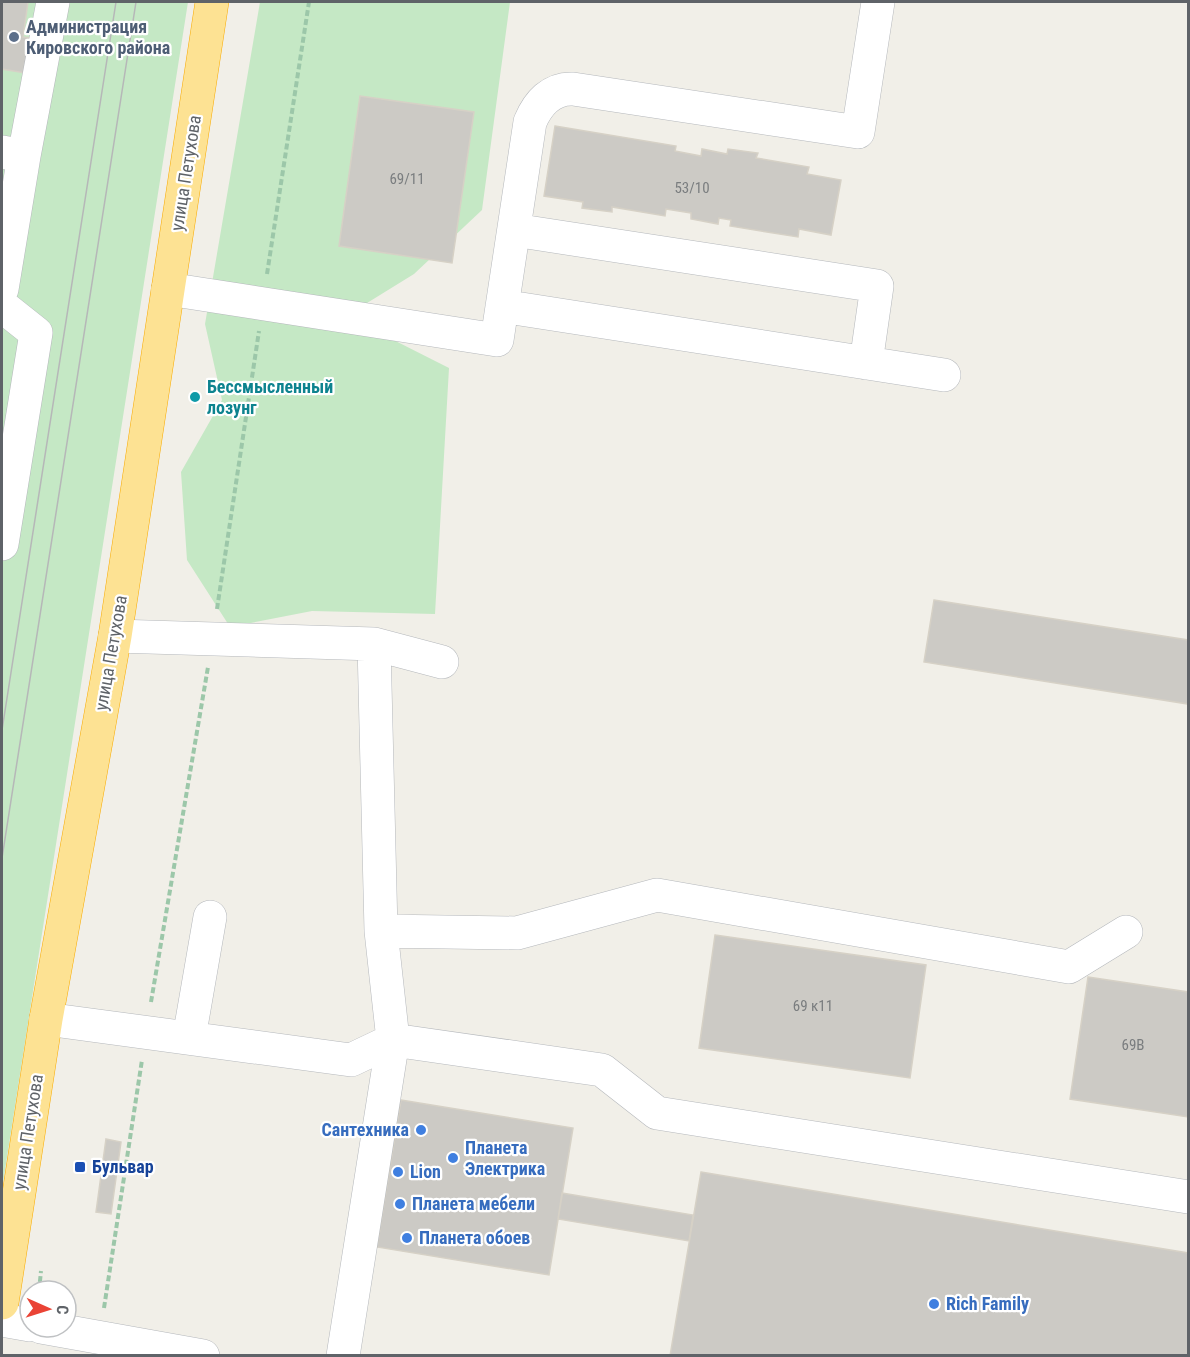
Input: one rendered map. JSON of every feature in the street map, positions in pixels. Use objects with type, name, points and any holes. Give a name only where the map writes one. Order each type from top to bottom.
[{"type":"highway","name":"улица Петухова","points":[[2,1304],[46,1019],[115,636],[212,2]]},
{"type":"street","points":[[2,289],[13,154],[53,2]]},
{"type":"street","points":[[168,289],[497,340],[530,122],[544,99],[566,89],[858,132],[878,2]]},
{"type":"street","points":[[514,230],[877,286],[866,363]]},
{"type":"street","points":[[2,306],[36,333],[2,544]]},
{"type":"street","points":[[502,306],[944,375]]},
{"type":"street","points":[[115,636],[374,644],[442,662]]},
{"type":"street","points":[[343,1356],[393,1040],[381,931],[374,644]]},
{"type":"street","points":[[381,931],[517,933],[657,895],[1069,967],[1126,932]]},
{"type":"street","points":[[189,1038],[210,917]]},
{"type":"street","points":[[46,1019],[351,1060],[393,1040],[602,1070],[657,1113],[1188,1197]]},
{"type":"street","points":[[2,1320],[18,1323]]},
{"type":"street","points":[[78,1334],[203,1356]]},
{"type":"path","points":[[99,1338],[146,1032],[212,640],[309,2]]},
{"type":"path","points":[[40,1271],[40,1279]]},
{"type":"green space","points":[[2,2],[188,2],[2,1189]]},
{"type":"green space","points":[[260,2],[510,2],[482,210],[414,274],[346,316],[449,368],[435,614],[312,611],[230,627],[187,560],[181,472],[222,400],[205,324]]},
{"type":"building","name":"Администрация Кировского района","points":[[2,2],[28,2],[23,37],[31,38],[25,73],[2,69]]},
{"type":"building","points":[[360,96],[474,112],[452,263],[339,246]]},
{"type":"building","points":[[555,126],[676,146],[675,151],[701,156],[702,149],[727,154],[728,149],[758,153],[756,158],[809,167],[807,174],[841,180],[831,235],[799,229],[798,237],[730,226],[731,220],[719,218],[718,224],[691,219],[691,213],[666,209],[665,216],[612,207],[612,212],[582,208],[583,202],[544,196]]},
{"type":"building","points":[[934,600],[1188,640],[1188,704],[924,662]]},
{"type":"building","points":[[715,935],[926,965],[910,1078],[699,1048]]},
{"type":"building","points":[[1088,977],[1188,992],[1188,1117],[1070,1099]]},
{"type":"building","points":[[401,1100],[573,1128],[549,1275],[377,1247]]},
{"type":"building","points":[[106,1139],[121,1142],[111,1214],[96,1212]]},
{"type":"building","name":"Rich Family","points":[[701,1172],[1188,1253],[1188,1356],[670,1356]]},
{"type":"building","points":[[562,1193],[693,1215],[689,1241],[558,1219]]},
{"type":"tram line","points":[[2,730],[116,2]]},
{"type":"tram line","points":[[2,858],[136,2]]},
{"type":"place","name":"Администрация Кировского района","points":[[14,37]]},
{"type":"place","name":"Бессмысленный лозунг","points":[[195,397]]},
{"type":"place","name":"Сантехника","points":[[421,1130]]},
{"type":"place","name":"Планета Электрика","points":[[453,1158]]},
{"type":"place","name":"Бульвар","points":[[80,1167]]},
{"type":"place","name":"Lion","points":[[398,1172]]},
{"type":"place","name":"Планета мебели","points":[[400,1204]]},
{"type":"place","name":"Планета обоев","points":[[407,1238]]},
{"type":"place","name":"Rich Family","points":[[934,1304]]}]
